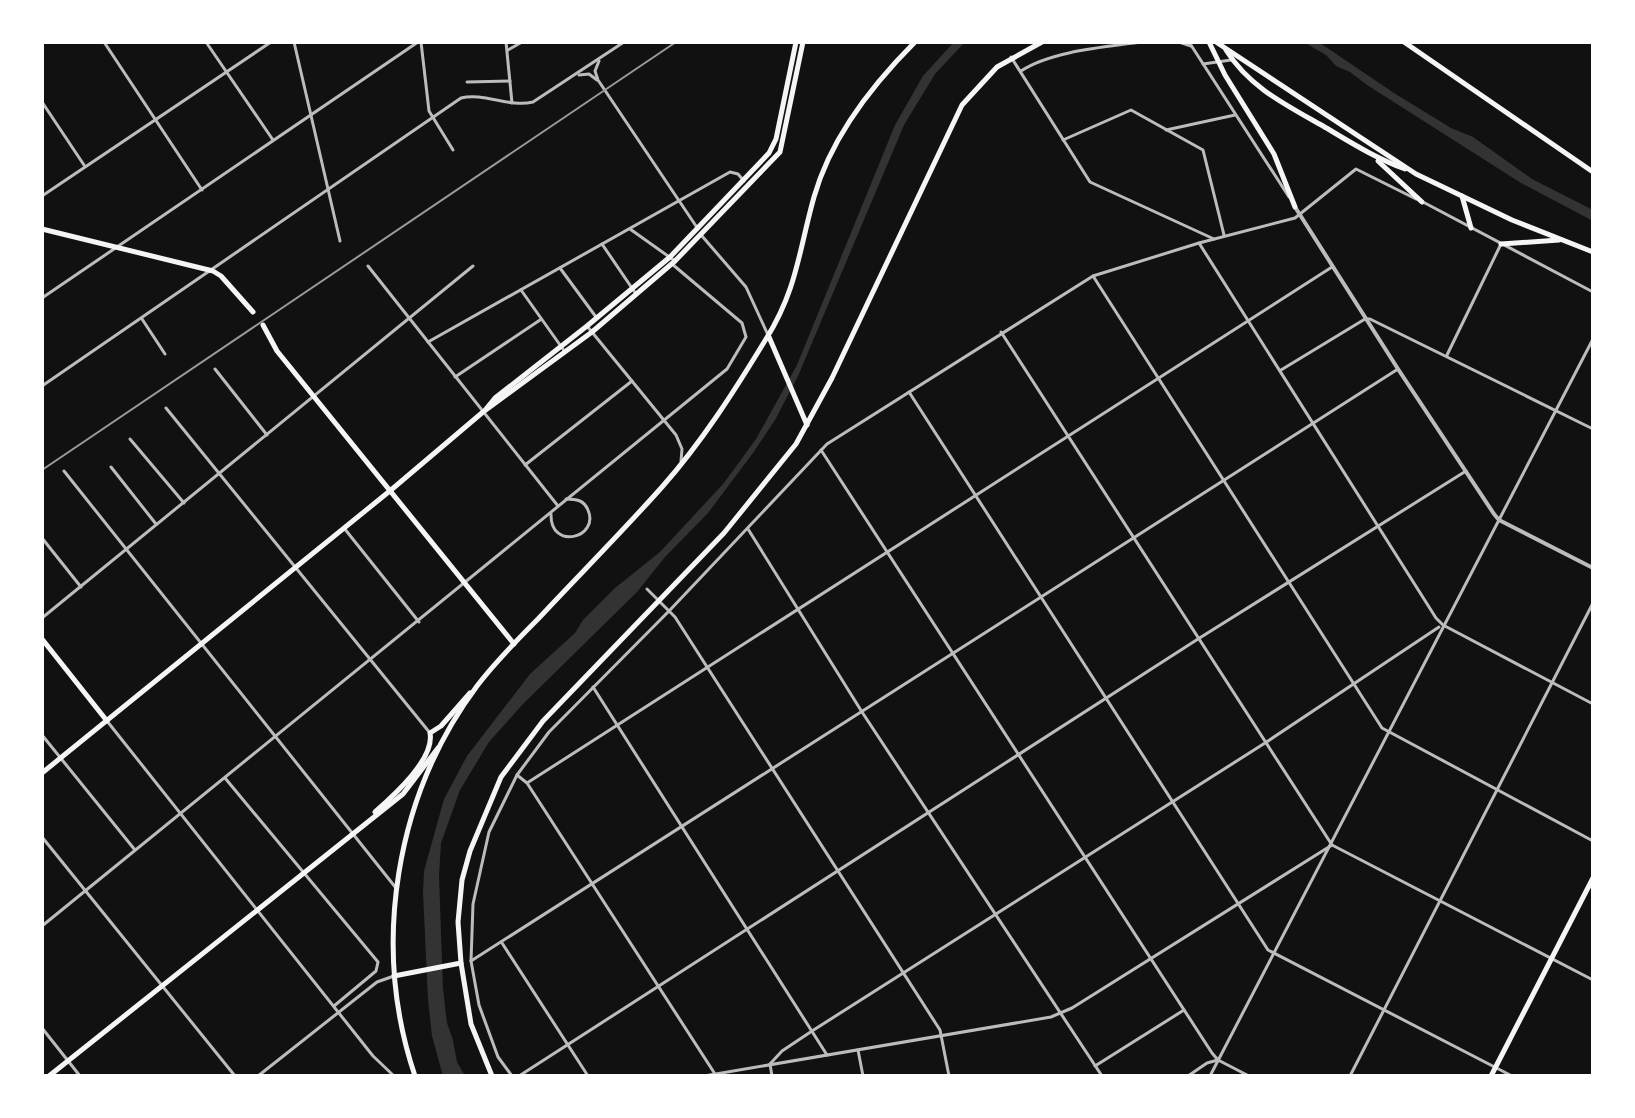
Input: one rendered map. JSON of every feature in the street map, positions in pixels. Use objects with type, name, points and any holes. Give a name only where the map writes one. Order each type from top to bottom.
[{"type":"main road","points":[[700,232],[775,143],[796,42]]},
{"type":"main road","points":[[42,773],[391,490],[483,412],[495,398],[590,329],[672,260],[776,158],[783,145],[803,42]]},
{"type":"main road","points":[[353,834],[414,772],[431,744],[430,733],[441,726],[680,465],[769,338],[790,293],[814,195],[833,149],[872,89],[915,42]]},
{"type":"main road","points":[[492,1076],[471,1024],[458,922],[462,880],[479,824],[501,777],[543,721],[748,507],[796,444],[956,115],[979,83],[1011,57],[1042,42]]},
{"type":"main road","points":[[1209,42],[1225,75],[1274,154],[1295,207]]},
{"type":"main road","points":[[1219,42],[1416,174]]},
{"type":"main road","points":[[1219,42],[1247,77],[1276,99],[1374,157],[1512,220],[1593,252]]},
{"type":"main road","points":[[1404,42],[1593,172]]},
{"type":"main road","points":[[1374,157],[1422,202]]},
{"type":"main road","points":[[1462,196],[1471,228]]},
{"type":"main road","points":[[42,229],[213,271],[253,312]]},
{"type":"main road","points":[[1501,244],[1564,240]]},
{"type":"main road","points":[[263,325],[277,351],[514,644]]},
{"type":"main road","points":[[769,338],[807,425]]},
{"type":"main road","points":[[42,639],[107,721]]},
{"type":"main road","points":[[49,1076],[409,789],[477,686]]},
{"type":"main road","points":[[415,1076],[403,1031],[393,938],[401,858],[414,806],[439,746]]},
{"type":"main road","points":[[1491,1076],[1593,878]]},
{"type":"main road","points":[[398,975],[461,963]]},
{"type":"street","points":[[104,42],[202,190]]},
{"type":"street","points":[[206,42],[273,140]]},
{"type":"street","points":[[42,196],[271,42]]},
{"type":"street","points":[[294,42],[340,241]]},
{"type":"street","points":[[42,298],[420,42],[429,111],[453,150]]},
{"type":"street","points":[[506,42],[512,103]]},
{"type":"street","points":[[507,51],[522,42]]},
{"type":"street","points":[[42,376],[44,384],[465,96],[512,103],[533,102],[624,42]]},
{"type":"street","points":[[1021,71],[1054,57],[1141,42]]},
{"type":"street","points":[[1179,42],[1190,44],[1365,319],[1499,520],[1593,568]]},
{"type":"street","points":[[1011,57],[1090,182],[1214,239]]},
{"type":"street","points":[[601,58],[595,68],[598,80],[700,232],[746,287],[769,338]]},
{"type":"street","points":[[1203,64],[1243,58]]},
{"type":"street","points":[[575,75],[589,74],[598,80]]},
{"type":"street","points":[[467,82],[510,81]]},
{"type":"street","points":[[42,102],[85,167]]},
{"type":"street","points":[[1063,140],[1131,110],[1205,153],[1225,236]]},
{"type":"street","points":[[1166,130],[1235,115]]},
{"type":"street","points":[[512,1076],[498,1057],[482,1018],[471,961],[473,904],[482,857],[489,832],[517,775],[549,732],[821,450],[1001,332],[1093,276],[1300,215],[1356,169],[1593,292]]},
{"type":"street","points":[[428,342],[730,172],[749,186]]},
{"type":"street","points":[[42,926],[727,369],[746,337],[742,323],[672,260],[630,229]]},
{"type":"street","points":[[1199,243],[1443,625],[1593,704]]},
{"type":"street","points":[[602,244],[635,292]]},
{"type":"street","points":[[1447,355],[1501,244]]},
{"type":"street","points":[[368,266],[558,506]]},
{"type":"street","points":[[42,618],[473,266]]},
{"type":"street","points":[[527,783],[1332,267]]},
{"type":"street","points":[[560,268],[599,320]]},
{"type":"street","points":[[1093,276],[1387,733],[1593,841]]},
{"type":"street","points":[[521,290],[563,350]]},
{"type":"street","points":[[142,319],[165,354]]},
{"type":"street","points":[[1280,370],[1365,319],[1383,324],[1593,429]]},
{"type":"street","points":[[455,377],[540,320]]},
{"type":"street","points":[[590,329],[680,442],[680,465]]},
{"type":"street","points":[[1001,332],[1332,845],[1593,980]]},
{"type":"street","points":[[1210,1076],[1593,339]]},
{"type":"street","points":[[215,369],[268,435]]},
{"type":"street","points":[[471,961],[1398,369]]},
{"type":"street","points":[[525,465],[632,381]]},
{"type":"street","points":[[909,392],[1268,950],[1512,1076]]},
{"type":"street","points":[[166,408],[430,733]]},
{"type":"street","points":[[130,439],[184,503]]},
{"type":"street","points":[[821,450],[1218,1060],[1249,1076]]},
{"type":"street","points":[[111,467],[157,525]]},
{"type":"street","points":[[64,471],[398,890]]},
{"type":"street","points":[[519,1076],[1198,639],[1466,471]]},
{"type":"street","points":[[553,511],[553,526],[561,535],[572,537],[583,532],[590,521],[587,508],[577,499],[566,499]]},
{"type":"street","points":[[344,528],[419,622]]},
{"type":"street","points":[[748,529],[862,712],[1102,1076]]},
{"type":"street","points":[[42,538],[81,587]]},
{"type":"street","points":[[647,589],[670,610],[903,972],[942,1036],[949,1076]]},
{"type":"street","points":[[1350,1076],[1593,603]]},
{"type":"street","points":[[770,1064],[782,1051],[812,1031],[1265,743],[1443,625]]},
{"type":"street","points":[[593,687],[827,1055]]},
{"type":"street","points":[[107,721],[373,1056],[394,1076]]},
{"type":"street","points":[[42,735],[136,850]]},
{"type":"street","points":[[517,775],[527,783],[594,884],[715,1074]]},
{"type":"street","points":[[225,778],[379,965],[376,971],[334,1006]]},
{"type":"street","points":[[42,837],[235,1076]]},
{"type":"street","points":[[704,1076],[1051,1017],[1151,959],[1332,845]]},
{"type":"street","points":[[502,943],[588,1076]]},
{"type":"street","points":[[258,1076],[377,982],[398,975]]},
{"type":"street","points":[[1095,1066],[1184,1010]]},
{"type":"street","points":[[42,1028],[80,1076]]},
{"type":"street","points":[[858,1050],[863,1076]]},
{"type":"street","points":[[1188,1076],[1207,1063],[1218,1060]]},
{"type":"street","points":[[770,1064],[772,1076]]},
{"type":"shaded area","points":[[954,42],[965,42],[935,74],[904,125],[798,376],[775,420],[708,513],[665,557],[637,592],[522,705],[489,742],[460,790],[441,843],[439,876],[447,1023],[457,1062],[465,1076],[443,1076],[432,1036],[428,1000],[423,892],[424,871],[444,799],[467,756],[530,674],[575,633],[583,620],[615,588],[660,552],[724,483],[756,439],[797,365],[895,125],[923,76]]},
{"type":"shaded area","points":[[1298,42],[1320,43],[1394,93],[1451,128],[1473,137],[1532,179],[1593,210],[1593,221],[1521,183],[1350,72],[1336,66],[1326,55]]},
{"type":"railway","points":[[42,470],[676,42]]}]
